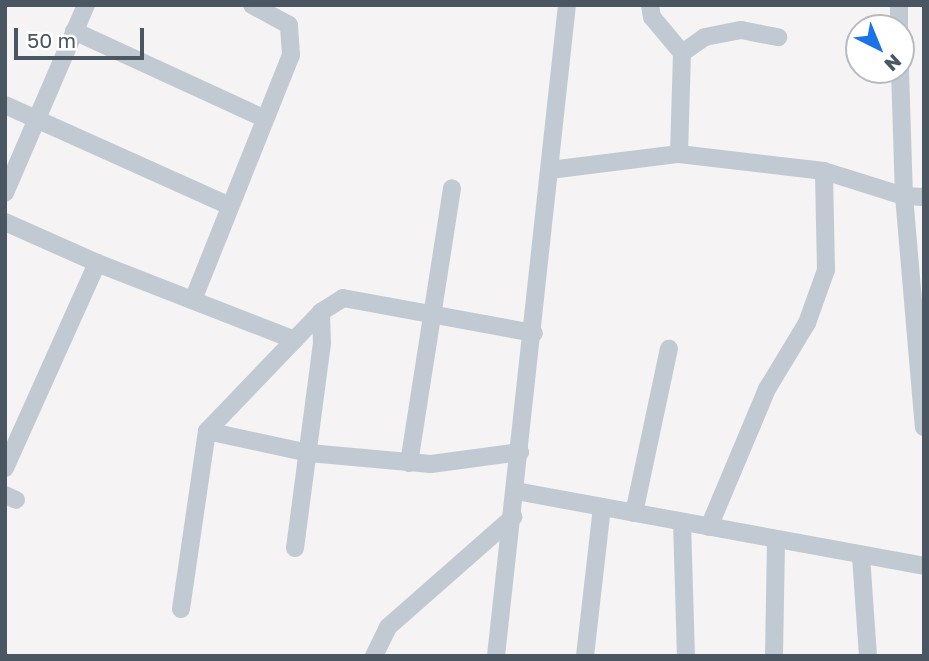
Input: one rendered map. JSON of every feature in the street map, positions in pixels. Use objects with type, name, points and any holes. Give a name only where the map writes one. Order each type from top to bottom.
[{"type":"street","points":[[5,193],[86,5]]},
{"type":"street","points":[[193,300],[228,205],[292,55],[293,35],[284,19],[253,5]]},
{"type":"street","points":[[496,656],[534,333],[567,5]]},
{"type":"street","points":[[650,5],[652,17],[682,54],[679,154]]},
{"type":"street","points":[[74,32],[265,118]]},
{"type":"street","points":[[682,54],[705,37],[729,32],[778,37]]},
{"type":"street","points":[[900,84],[904,196],[924,427]]},
{"type":"street","points":[[5,104],[228,205]]},
{"type":"street","points":[[550,170],[679,154],[824,172],[904,196],[924,197]]},
{"type":"street","points":[[709,527],[766,389],[807,323],[826,270],[824,172]]},
{"type":"street","points":[[409,463],[452,188]]},
{"type":"street","points":[[5,222],[97,263],[295,340]]},
{"type":"street","points":[[5,468],[97,263]]},
{"type":"street","points":[[181,609],[207,431],[321,312],[343,298],[534,333]]},
{"type":"street","points":[[295,548],[309,453],[321,312]]},
{"type":"street","points":[[634,513],[669,349]]},
{"type":"street","points":[[207,431],[309,453],[409,463],[431,464],[520,453]]},
{"type":"street","points":[[516,491],[924,566]]},
{"type":"street","points":[[585,656],[602,507]]},
{"type":"street","points":[[374,656],[388,627],[513,517]]},
{"type":"street","points":[[682,522],[686,656]]},
{"type":"street","points":[[775,656],[776,540]]},
{"type":"street","points":[[861,556],[868,656]]}]
